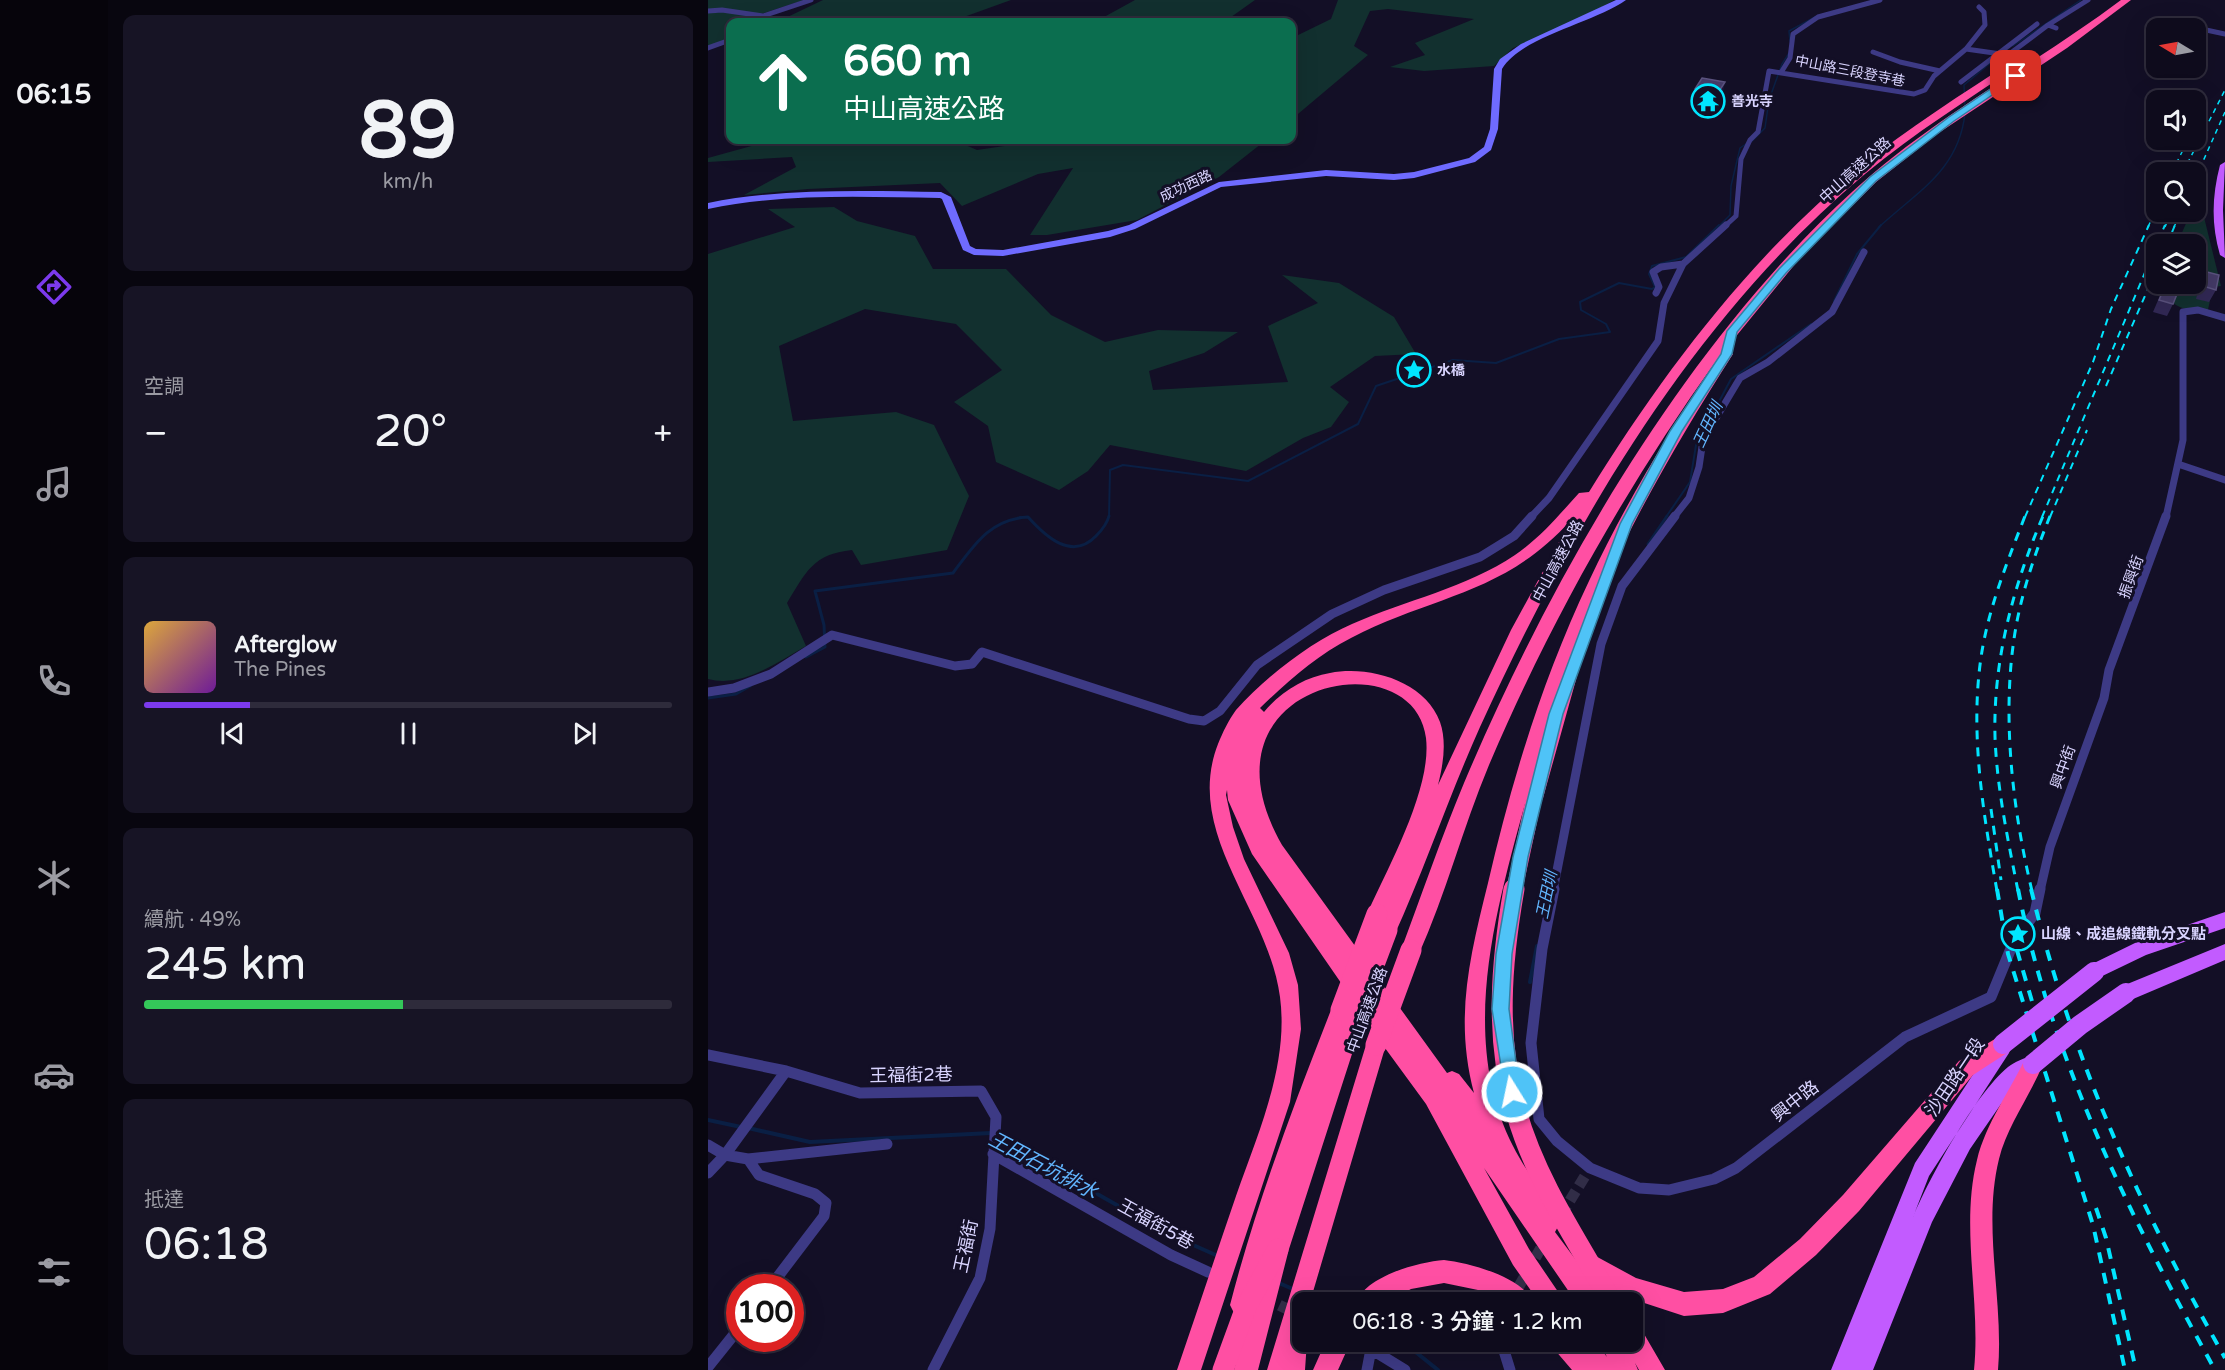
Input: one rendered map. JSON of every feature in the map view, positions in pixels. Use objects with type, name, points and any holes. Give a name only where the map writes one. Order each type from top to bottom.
[{"type":"highway","name":"中山高速公路","points":[[1246,1370],[1278,1249],[1346,1016],[1382,922],[1507,651],[1610,465],[1705,335],[1771,259],[1839,190],[1947,115],[1978,102],[2127,0]]},
{"type":"highway","points":[[2053,38],[2059,29]]},
{"type":"highway","name":"中山高速公路","points":[[1302,1292],[1376,1045],[1481,763],[1535,649],[1613,503],[1664,424],[1732,331],[1782,271],[1854,196],[1947,115],[1971,91],[2024,58]]},
{"type":"highway","points":[[1504,1152],[1480,1083],[1473,1026],[1492,906],[1511,820],[1545,706],[1596,581],[1676,431],[1727,354],[1732,331]]},
{"type":"highway","points":[[1189,1370],[1220,1264],[1279,1102],[1289,1059],[1292,1010],[1288,984],[1266,918],[1220,821],[1216,773],[1232,729],[1249,708],[1277,683],[1330,642],[1357,628],[1431,602],[1511,565],[1553,531],[1610,465]]},
{"type":"highway","points":[[1606,1292],[1571,1233],[1539,1168],[1516,1111],[1508,1072],[1501,1009],[1504,954],[1520,857],[1534,798],[1568,678],[1626,524]]},
{"type":"highway","points":[[1382,922],[1423,804],[1434,762],[1435,735],[1425,711],[1412,696],[1391,685],[1368,678],[1329,679],[1293,695],[1268,718],[1253,750],[1251,770],[1255,799],[1263,827],[1279,857],[1412,1039],[1583,1292]]},
{"type":"highway","points":[[1277,683],[1247,726],[1236,753],[1234,782],[1237,800],[1246,823],[1258,848],[1306,920],[1433,1097],[1521,1257],[1546,1292]]},
{"type":"highway","points":[[1235,1333],[1250,1271],[1303,1110],[1346,1016]]},
{"type":"highway","points":[[1412,1039],[1454,1084],[1504,1152],[1546,1219],[1572,1253],[1631,1288],[1684,1304],[1723,1301],[1762,1286],[1808,1247],[1851,1203],[1966,1068],[2004,1044]]},
{"type":"highway","points":[[1986,1370],[1990,1312],[1984,1174],[1999,1126],[2025,1085],[2033,1064]]},
{"type":"highway","name":"中山高速公路","points":[[1223,1370],[1235,1333],[1262,1273],[1278,1249]]},
{"type":"highway","points":[[1381,1292],[1410,1276],[1435,1271],[1459,1271],[1483,1277],[1506,1292]]},
{"type":"highway","name":"中山高速公路","points":[[1279,1370],[1292,1326]]},
{"type":"highway","name":"中山高速公路","points":[[1293,1370],[1295,1352]]},
{"type":"highway","points":[[1325,1370],[1348,1352]]},
{"type":"highway","points":[[1569,1352],[1580,1370]]},
{"type":"highway","points":[[1572,1352],[1588,1370]]},
{"type":"highway","points":[[1589,1352],[1601,1370]]},
{"type":"highway","points":[[1617,1352],[1626,1370]]},
{"type":"highway","points":[[1642,1352],[1653,1370]]},
{"type":"main road","points":[[2225,165],[2219,184],[2217,209],[2218,226],[2225,255]]},
{"type":"main road","name":"沙田路一段","points":[[1842,1370],[1922,1170],[2004,1044],[2094,972],[2141,949],[2225,920]]},
{"type":"main road","points":[[1862,1370],[1924,1216],[1963,1142],[1994,1097],[2014,1073],[2033,1064],[2080,1025],[2126,993],[2225,952]]},
{"type":"street","points":[[708,11],[722,10],[762,15],[811,0]]},
{"type":"street","name":"成功西路","points":[[708,206],[741,199],[872,194],[941,195],[946,197],[966,248],[974,252],[1003,253],[1110,234],[1132,227],[1218,185],[1326,173],[1394,177],[1430,173],[1472,160],[1488,148],[1494,129],[1498,69],[1508,57],[1542,36],[1622,0]]},
{"type":"street","points":[[708,692],[727,691],[753,682],[803,655],[832,634],[955,666],[972,664],[982,652],[1167,712],[1204,721],[1220,711],[1257,665],[1332,614],[1384,590],[1480,557],[1514,536],[1549,498],[1658,341],[1664,303],[1683,264],[1736,216],[1740,158],[1746,142],[1758,132],[1762,94],[1769,71],[1787,67],[1791,57],[1793,34],[1818,17],[1880,0]]},
{"type":"street","points":[[1966,49],[1994,55],[2008,55],[2048,25],[2088,0]]},
{"type":"street","name":"中山路三段登寺巷","points":[[1780,70],[1908,94],[1925,90],[1940,71],[1966,49],[1985,25],[1984,12],[1979,7]]},
{"type":"street","points":[[1960,82],[2037,24]]},
{"type":"street","points":[[2048,25],[2059,29]]},
{"type":"street","points":[[2206,30],[2225,34]]},
{"type":"street","points":[[708,48],[726,41]]},
{"type":"street","points":[[1873,52],[1900,62],[1940,71]]},
{"type":"street","name":"興中路","points":[[1864,252],[1832,312],[1768,362],[1740,378],[1702,440],[1699,467],[1689,498],[1623,586],[1601,644],[1542,949],[1531,1043],[1539,1119],[1557,1141],[1590,1168],[1639,1188],[1669,1190],[1714,1179],[1736,1168],[1778,1138],[1905,1037],[1990,997],[2000,977]]},
{"type":"street","points":[[1656,293],[1659,287],[1653,278],[1653,272],[1661,267],[1683,264]]},
{"type":"street","name":"振興街","points":[[2104,698],[2109,670],[2164,526],[2183,440],[2183,312],[2198,310],[2225,318]]},
{"type":"street","points":[[2178,464],[2225,480]]},
{"type":"street","name":"興中街","points":[[2000,977],[2014,940],[2035,913],[2050,847],[2104,698]]},
{"type":"street","name":"王福街2巷","points":[[708,1055],[786,1071],[860,1093],[981,1091],[996,1117],[993,1149]]},
{"type":"street","points":[[708,1173],[725,1155],[786,1071]]},
{"type":"street","points":[[708,1145],[725,1155],[748,1159],[887,1144]]},
{"type":"street","name":"王福街5巷","points":[[993,1149],[1171,1255],[1220,1264]]},
{"type":"street","name":"王福街","points":[[933,1370],[980,1278],[990,1229],[993,1149]]},
{"type":"street","points":[[748,1159],[759,1175],[816,1194],[826,1203],[824,1216],[780,1274]]},
{"type":"street","points":[[708,1367],[726,1345]]},
{"type":"street","points":[[1360,1352],[1367,1370]]},
{"type":"street","points":[[1370,1352],[1405,1370]]},
{"type":"street","points":[[1504,1352],[1510,1370]]},
{"type":"green space","points":[[708,0],[804,0],[761,14],[758,18],[726,18],[726,40],[708,47]]},
{"type":"green space","points":[[823,0],[1011,0],[961,18],[785,18]]},
{"type":"green space","points":[[1135,0],[1255,0],[1230,18],[1102,18]]},
{"type":"green space","points":[[1338,0],[1614,0],[1581,20],[1513,48],[1494,66],[1424,71],[1390,67],[1425,55],[1415,43],[1474,19],[1388,9],[1370,11],[1354,46],[1368,55],[1296,116],[1296,36],[1331,19]]},
{"type":"green space","points":[[759,144],[963,144],[977,150],[1017,144],[1261,144],[1219,177],[1137,220],[1047,235],[1030,235],[1073,168],[1038,174],[962,206],[940,183],[808,189],[744,195],[796,167],[792,157],[708,162],[708,158]]},
{"type":"green space","points":[[834,207],[857,221],[915,236],[933,269],[1006,269],[1051,315],[1105,342],[1158,330],[1238,332],[1204,353],[1149,371],[1153,390],[1288,382],[1268,326],[1318,303],[1282,275],[1339,283],[1394,317],[1416,354],[1375,356],[1330,387],[1349,402],[1331,427],[1303,438],[1246,471],[1110,445],[1088,471],[1059,490],[996,462],[988,426],[954,402],[1002,370],[956,324],[865,309],[779,346],[793,421],[896,412],[934,425],[969,496],[947,550],[861,565],[852,550],[839,552],[819,560],[806,574],[787,603],[806,646],[746,677],[721,681],[708,679],[708,254],[795,227],[768,209]]},
{"type":"green space","points":[[2187,222],[2205,222],[2221,286],[2213,287],[2207,314],[2177,305],[2163,294],[2206,294],[2206,234],[2181,234]]},
{"type":"building","points":[[1702,78],[1725,82],[1718,93],[1695,89]]},
{"type":"building","points":[[2207,272],[2219,275],[2216,290],[2206,287]]},
{"type":"building","points":[[2162,294],[2177,294],[2173,304],[2159,300]]},
{"type":"waterway","name":"王田圳","points":[[2013,46],[2081,0]]},
{"type":"waterway","points":[[1790,41],[1789,31],[1815,17]]},
{"type":"waterway","points":[[1752,141],[1765,128],[1769,100],[1782,64],[1789,53]]},
{"type":"waterway","name":"王田圳","points":[[1965,107],[1964,85],[2000,55]]},
{"type":"waterway","name":"王田圳","points":[[1880,226],[1922,190],[1945,165],[1955,150],[1965,113]]},
{"type":"waterway","points":[[1718,227],[1730,215],[1731,186],[1740,148],[1746,144]]},
{"type":"waterway","points":[[1109,517],[1110,470],[1123,465],[1248,481],[1358,424],[1376,386],[1453,360],[1496,363],[1559,339],[1610,332],[1606,324],[1581,310],[1580,302],[1619,283],[1652,289],[1655,287],[1649,274],[1652,266],[1686,257],[1719,225]]},
{"type":"waterway","name":"王田圳","points":[[1834,301],[1857,254],[1880,226]]},
{"type":"waterway","name":"王田圳","points":[[1666,517],[1690,482],[1696,445],[1731,379],[1811,324]]},
{"type":"waterway","points":[[1028,517],[1051,538],[1069,546],[1078,546],[1096,536],[1104,527],[1109,516]]},
{"type":"waterway","name":"王田圳","points":[[1648,544],[1667,516]]},
{"type":"waterway","points":[[1020,517],[1028,517]]},
{"type":"waterway","points":[[806,657],[825,647],[824,625],[815,591],[953,573],[968,553],[993,528],[1015,519],[1028,517]]},
{"type":"waterway","points":[[708,698],[736,694],[750,686]]},
{"type":"waterway","name":"王田圳","points":[[1530,982],[1537,946]]},
{"type":"waterway","name":"王田石坑排水","points":[[708,1120],[741,1127]]},
{"type":"waterway","name":"王田石坑排水","points":[[748,1128],[810,1142],[991,1133]]},
{"type":"waterway","name":"王田石坑排水","points":[[997,1137],[1166,1233],[1218,1256]]},
{"type":"waterway","name":"王田石坑排水","points":[[1279,1283],[1295,1290]]},
{"type":"waterway","name":"王田石坑排水","points":[[1416,1352],[1438,1370]]},
{"type":"tunnel","points":[[1561,1215],[1590,1168]]},
{"type":"tunnel","points":[[1516,1292],[1546,1239]]},
{"type":"tunnel","points":[[1264,1298],[1292,1311]]},
{"type":"railway","points":[[2188,162],[2225,90]]},
{"type":"railway","points":[[2203,162],[2225,112]]},
{"type":"railway","points":[[2177,162],[2183,150]]},
{"type":"railway","points":[[2148,227],[2150,222]]},
{"type":"railway","points":[[2165,227],[2167,222]]},
{"type":"railway","points":[[2174,227],[2176,222]]},
{"type":"railway","points":[[2025,517],[2093,362],[2111,309],[2149,225]]},
{"type":"railway","points":[[2042,517],[2165,225]]},
{"type":"railway","points":[[2171,234],[2175,225]]},
{"type":"railway","points":[[2106,386],[2146,293]]},
{"type":"railway","points":[[2050,517],[2087,430]]},
{"type":"railway","points":[[1997,891],[1979,771],[1978,681],[1990,616],[2025,516]]},
{"type":"railway","points":[[2018,891],[1998,776],[1995,708],[1997,680],[2007,624],[2014,597],[2043,516]]},
{"type":"railway","points":[[2032,891],[2019,830],[2011,766],[2009,701],[2017,623],[2033,561],[2050,516]]},
{"type":"railway","points":[[1991,809],[2001,880]]},
{"type":"railway","points":[[1997,889],[2008,954],[2093,1225],[2125,1370]]},
{"type":"railway","points":[[2018,889],[2051,1015],[2073,1077],[2125,1196],[2215,1370]]},
{"type":"railway","points":[[2031,889],[2067,1014],[2111,1131],[2164,1244],[2225,1358]]},
{"type":"railway","points":[[2011,930],[2039,1025]]},
{"type":"railway","points":[[2096,1208],[2106,1238],[2136,1370]]},
{"type":"place","name":"善光寺","points":[[1708,101]]},
{"type":"place","name":"水橋","points":[[1414,370]]},
{"type":"place","name":"山線、成追線鐵軌分叉點","points":[[2018,934]]},
{"type":"route","points":[[1512,1092],[1501,1009],[1504,954],[1520,857],[1556,714],[1626,524],[1676,431],[1727,354],[1732,331],[1782,271],[1873,179],[1952,119],[2016,76]]}]
